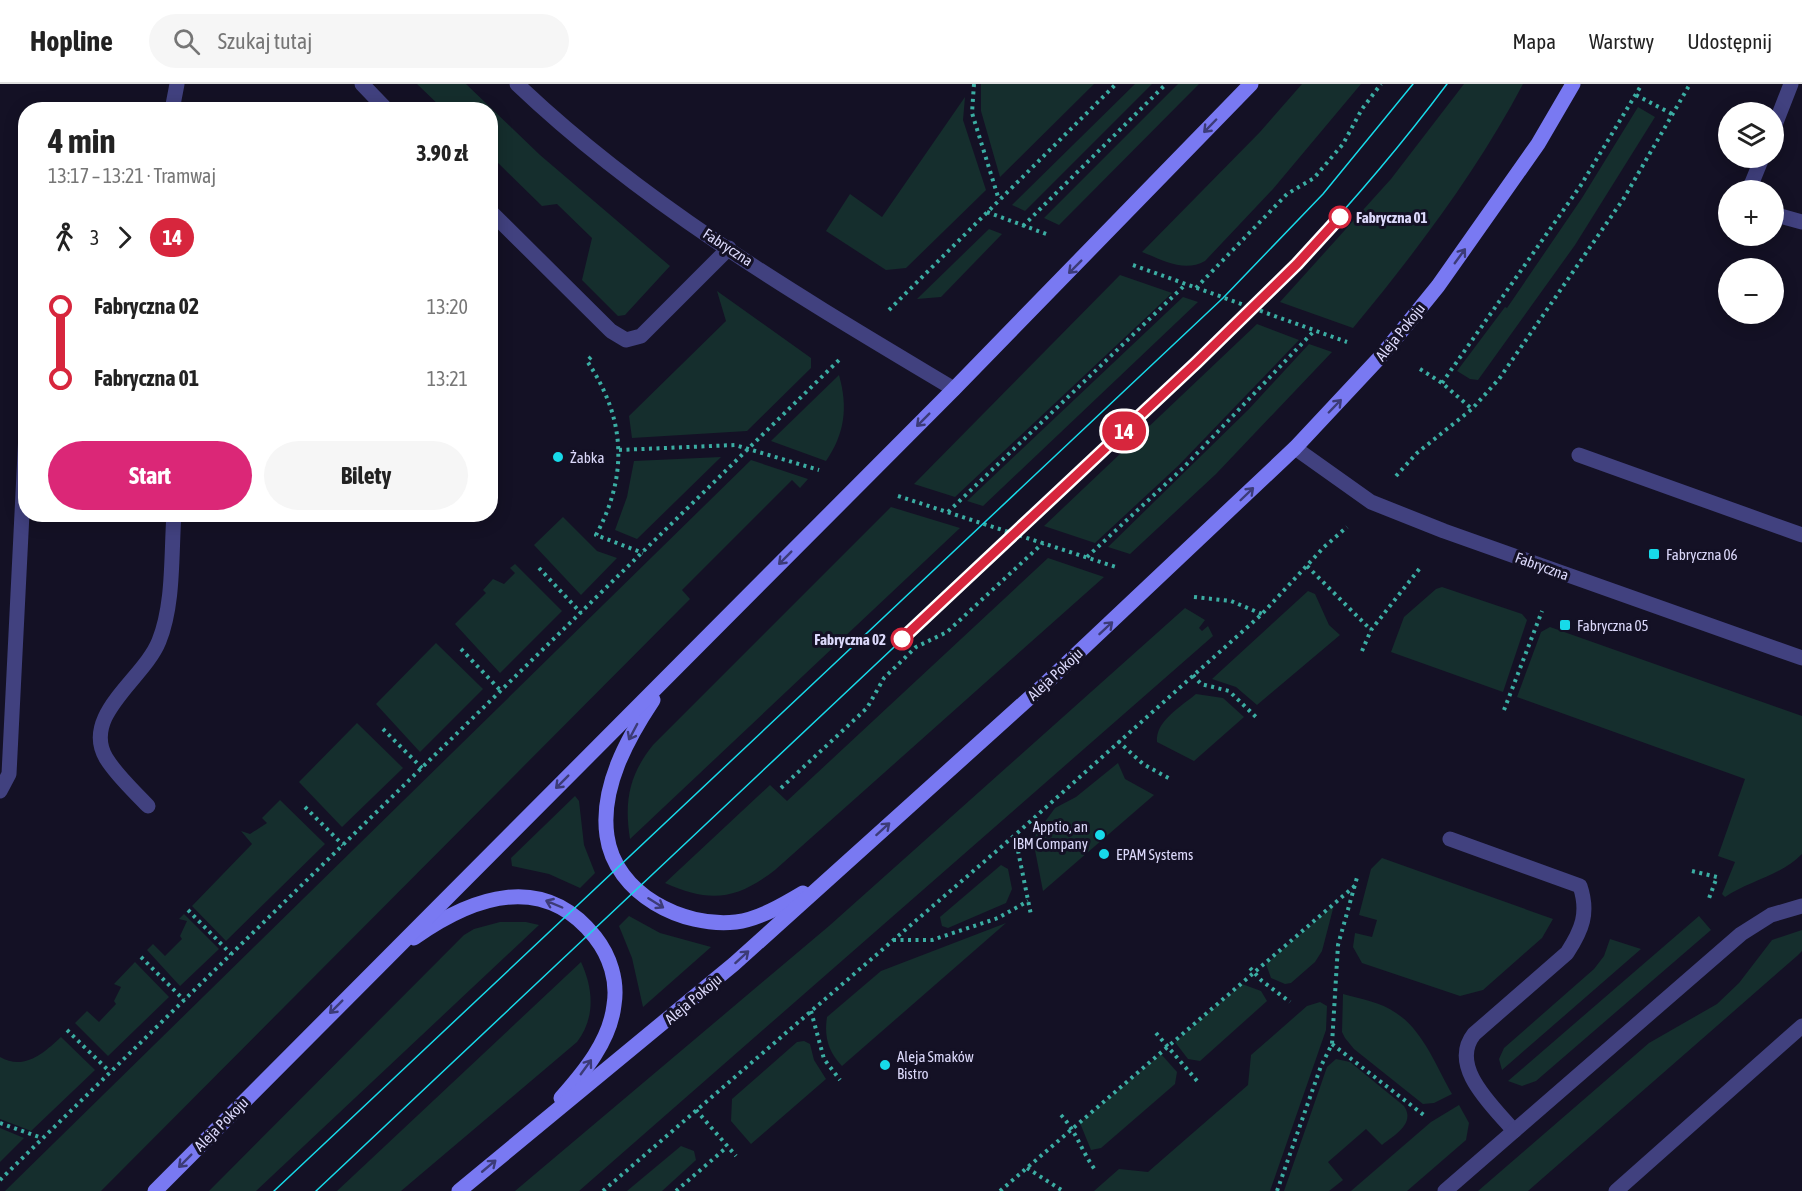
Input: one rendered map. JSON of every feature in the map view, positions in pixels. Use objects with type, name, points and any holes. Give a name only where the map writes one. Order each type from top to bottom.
[{"type":"main road","name":"Aleja Pokoju","points":[[155,1191],[954,389],[1251,84]]},
{"type":"main road","points":[[1538,144],[1562,84]]},
{"type":"main road","name":"Aleja Pokoju","points":[[459,1191],[684,1007],[1046,683],[1295,448],[1382,356],[1438,285],[1538,144],[1573,84]]},
{"type":"main road","points":[[678,666],[632,733],[611,788],[607,836],[618,868],[626,879],[650,899],[685,917],[704,922],[738,922],[789,901],[840,868]]},
{"type":"main road","points":[[378,966],[442,920],[480,902],[499,897],[531,897],[559,905],[582,922],[596,937],[608,958],[615,989],[614,1006],[606,1034],[574,1084],[519,1142]]},
{"type":"street","points":[[174,102],[177,84]]},
{"type":"street","points":[[362,84],[379,102]]},
{"type":"street","name":"Fabryczna","points":[[517,84],[621,175],[729,248],[954,389]]},
{"type":"street","points":[[1784,102],[1791,84]]},
{"type":"street","points":[[1784,217],[1802,222]]},
{"type":"street","points":[[498,219],[614,333],[626,339],[641,336],[729,248]]},
{"type":"street","name":"Fabryczna","points":[[1295,448],[1371,502],[1444,531],[1802,658]]},
{"type":"street","points":[[1579,455],[1802,535]]},
{"type":"street","points":[[0,791],[9,774],[22,522]]},
{"type":"street","points":[[148,806],[110,764],[100,745],[100,734],[104,715],[145,667],[163,631],[173,522]]},
{"type":"street","points":[[1450,839],[1581,886],[1586,905],[1578,937],[1567,953],[1474,1034],[1466,1049],[1466,1064],[1479,1087],[1514,1131]]},
{"type":"street","points":[[1445,1191],[1741,934],[1771,915],[1802,906]]},
{"type":"street","points":[[1616,1191],[1802,1026]]},
{"type":"path","points":[[974,84],[972,113],[999,200]]},
{"type":"path","points":[[904,294],[1116,84]]},
{"type":"path","points":[[1023,226],[1166,84]]},
{"type":"path","points":[[1196,288],[1287,194],[1314,178],[1343,144],[1362,110],[1381,84]]},
{"type":"path","points":[[1443,383],[1581,185],[1642,84]]},
{"type":"path","points":[[1408,463],[1472,409],[1499,379],[1558,297],[1624,198],[1690,84]]},
{"type":"path","points":[[1636,95],[1674,115]]},
{"type":"path","points":[[987,212],[1049,235]]},
{"type":"path","points":[[1133,265],[1354,345]]},
{"type":"path","points":[[948,512],[1186,284]]},
{"type":"path","points":[[1087,557],[1183,468],[1315,330]]},
{"type":"path","points":[[614,333],[587,361],[610,402],[618,431],[619,450],[615,488],[596,535],[643,553]]},
{"type":"path","points":[[0,1180],[834,364]]},
{"type":"path","points":[[1420,369],[1443,383],[1472,409]]},
{"type":"path","points":[[619,450],[735,445],[819,470]]},
{"type":"path","points":[[898,496],[1116,567]]},
{"type":"path","points":[[603,1191],[1015,835],[1262,614],[1324,547],[1334,542]]},
{"type":"path","points":[[781,788],[867,708],[884,678],[916,647],[947,632],[1043,543]]},
{"type":"path","points":[[1307,566],[1371,630]]},
{"type":"path","points":[[539,568],[581,613]]},
{"type":"path","points":[[1362,651],[1371,630],[1420,568]]},
{"type":"path","points":[[1194,597],[1231,601],[1262,614]]},
{"type":"path","points":[[1504,710],[1542,611]]},
{"type":"path","points":[[461,649],[501,691]]},
{"type":"path","points":[[1193,675],[1201,684],[1233,694],[1257,718]]},
{"type":"path","points":[[383,729],[422,768]]},
{"type":"path","points":[[1118,741],[1143,764],[1172,780]]},
{"type":"path","points":[[305,807],[344,845]]},
{"type":"path","points":[[1015,835],[1031,915]]},
{"type":"path","points":[[1692,871],[1717,877],[1707,901]]},
{"type":"path","points":[[1277,1191],[1321,1066],[1332,1044],[1338,945],[1358,874]]},
{"type":"path","points":[[1000,1191],[1168,1047],[1252,970],[1357,884]]},
{"type":"path","points":[[893,940],[932,940],[998,918],[1028,901]]},
{"type":"path","points":[[188,910],[231,954]]},
{"type":"path","points":[[141,957],[184,1000]]},
{"type":"path","points":[[1252,970],[1290,1002]]},
{"type":"path","points":[[811,1011],[824,1059],[840,1080]]},
{"type":"path","points":[[67,1030],[110,1072]]},
{"type":"path","points":[[1156,1033],[1198,1082]]},
{"type":"path","points":[[1332,1044],[1425,1116]]},
{"type":"path","points":[[696,1110],[735,1156]]},
{"type":"path","points":[[1061,1115],[1073,1128],[1087,1159],[1096,1171]]},
{"type":"path","points":[[0,1123],[42,1138]]},
{"type":"path","points":[[676,1191],[727,1147]]},
{"type":"path","points":[[1027,1168],[1063,1191]]},
{"type":"green space","points":[[417,84],[466,84],[485,102],[436,102]]},
{"type":"green space","points":[[981,84],[1094,84],[1000,177],[981,111]]},
{"type":"green space","points":[[1135,84],[1152,84],[1025,211],[1012,205]]},
{"type":"green space","points":[[1178,84],[1199,84],[1059,225],[1044,218]]},
{"type":"green space","points":[[1302,84],[1361,84],[1273,189],[1205,261],[1181,266],[1142,252],[1260,132]]},
{"type":"green space","points":[[1464,84],[1523,84],[1466,179],[1400,270],[1353,328],[1280,302],[1391,179]]},
{"type":"green space","points":[[965,97],[963,120],[986,190],[906,268],[886,270],[826,231],[850,194],[882,217]]},
{"type":"green space","points":[[1638,107],[1655,117],[1575,245],[1478,380],[1470,379],[1457,371],[1505,307],[1507,308],[1582,198]]},
{"type":"green space","points":[[498,115],[540,155],[670,266],[625,315],[618,316],[582,280],[592,238],[557,204],[542,206],[498,163]]},
{"type":"green space","points":[[989,229],[1002,234],[941,297],[917,299]]},
{"type":"green space","points":[[1120,275],[1172,293],[955,497],[914,484]]},
{"type":"green space","points":[[717,291],[811,358],[811,368],[747,431],[632,438],[629,416],[726,321]]},
{"type":"green space","points":[[1183,297],[1198,302],[983,506],[967,501]]},
{"type":"green space","points":[[1257,324],[1299,340],[1179,465],[1095,543],[1044,526]]},
{"type":"green space","points":[[1309,344],[1332,352],[1216,474],[1130,554],[1108,547],[1249,409]]},
{"type":"green space","points":[[839,375],[844,409],[843,420],[837,440],[826,461],[771,441]]},
{"type":"green space","points":[[721,457],[637,539],[615,530],[627,497],[634,461]]},
{"type":"green space","points":[[751,460],[808,479],[800,488],[792,480],[682,590],[690,599],[101,1191],[5,1191]]},
{"type":"green space","points":[[891,507],[960,528],[630,839],[628,800],[630,789],[638,767],[653,745]]},
{"type":"green space","points":[[563,517],[597,551],[617,558],[581,595],[534,545]]},
{"type":"green space","points":[[1048,558],[1104,577],[775,870],[748,888],[722,895],[696,894],[665,883],[770,785],[787,801]]},
{"type":"green space","points":[[515,564],[562,611],[500,673],[455,624],[486,593],[483,590],[493,579],[504,584],[515,573],[510,568]]},
{"type":"green space","points":[[1442,587],[1522,614],[1527,620],[1503,692],[1391,652],[1404,617],[1436,589]]},
{"type":"green space","points":[[1308,591],[1315,594],[1329,625],[1340,635],[1257,705],[1236,687],[1212,679]]},
{"type":"green space","points":[[1185,608],[1205,620],[1199,628],[1202,631],[1208,626],[1213,636],[579,1191],[515,1191],[829,926]]},
{"type":"green space","points":[[1550,627],[1802,716],[1802,854],[1775,873],[1725,897],[1722,894],[1735,862],[1718,856],[1745,779],[1517,697],[1541,632]]},
{"type":"green space","points":[[436,643],[483,689],[420,752],[376,704]]},
{"type":"green space","points":[[1196,694],[1223,698],[1244,717],[1194,761],[1157,742],[1160,727]]},
{"type":"green space","points":[[357,723],[403,768],[342,827],[299,782]]},
{"type":"green space","points":[[1118,763],[1125,779],[1154,795],[1043,891],[1034,845],[1036,834],[1055,808],[1076,797]]},
{"type":"green space","points":[[575,796],[579,801],[584,845],[595,873],[580,888],[549,874],[512,866],[511,858]]},
{"type":"green space","points":[[280,800],[325,844],[226,941],[192,906],[252,844],[241,831],[250,834],[267,823],[262,818]]},
{"type":"green space","points":[[1382,858],[1553,919],[1542,938],[1483,990],[1460,996],[1362,963],[1353,947],[1355,933],[1372,937],[1377,920],[1359,915],[1371,869]]},
{"type":"green space","points":[[1001,865],[1008,869],[1012,889],[1006,903],[948,928],[942,926],[940,917]]},
{"type":"green space","points":[[1334,905],[1322,951],[1315,962],[1291,983],[1285,984],[1271,978],[1266,964]]},
{"type":"green space","points":[[184,914],[219,949],[180,986],[147,950],[153,944],[165,956],[182,939],[180,936],[187,921],[179,919]]},
{"type":"green space","points":[[629,916],[660,933],[711,947],[643,1007],[632,958],[619,926]]},
{"type":"green space","points":[[1699,916],[1711,930],[1536,1081],[1522,1086],[1508,1081]]},
{"type":"green space","points":[[500,922],[526,922],[539,925],[256,1191],[209,1191],[464,935],[474,929]]},
{"type":"green space","points":[[1006,923],[842,1066],[837,1061],[828,1043],[827,1017],[881,971]]},
{"type":"green space","points":[[1802,930],[1802,951],[1797,956],[1528,1191],[1478,1191],[1649,1043],[1717,1004],[1739,983],[1772,940]]},
{"type":"green space","points":[[1610,939],[1641,949],[1502,1070],[1499,1059],[1504,1048],[1594,969],[1604,956]]},
{"type":"green space","points":[[135,962],[169,997],[108,1056],[75,1023],[87,1011],[99,1022],[116,1004],[114,1001],[121,987],[114,984]]},
{"type":"green space","points":[[581,962],[588,982],[591,1002],[587,1023],[577,1042],[401,1191],[337,1191]]},
{"type":"green space","points":[[1242,984],[1261,991],[1267,1001],[1200,1061],[1188,1059],[1175,1042]]},
{"type":"green space","points":[[1343,994],[1384,1006],[1406,1020],[1422,1039],[1452,1094],[1434,1103],[1423,1104],[1354,1049],[1342,1032]]},
{"type":"green space","points":[[1320,1002],[1327,1006],[1326,1030],[1270,1191],[1094,1191],[1119,1169],[1148,1172],[1248,1085],[1251,1055],[1307,1006]]},
{"type":"green space","points":[[61,1037],[95,1070],[31,1131],[0,1119],[0,1057],[9,1061],[25,1061],[41,1054]]},
{"type":"green space","points":[[804,1041],[810,1044],[814,1060],[826,1079],[751,1144],[731,1121],[732,1099],[797,1042]]},
{"type":"green space","points":[[1161,1054],[1177,1072],[1175,1084],[1101,1148],[1091,1150],[1080,1123]]},
{"type":"green space","points":[[1336,1059],[1350,1062],[1404,1106],[1407,1112],[1405,1124],[1382,1145],[1366,1129],[1328,1162],[1343,1180],[1329,1191],[1284,1191],[1327,1067]]},
{"type":"green space","points":[[1459,1105],[1469,1123],[1466,1140],[1407,1191],[1351,1191],[1431,1122]]},
{"type":"green space","points":[[0,1128],[24,1138],[0,1162]]},
{"type":"green space","points":[[681,1146],[694,1151],[696,1160],[662,1191],[627,1191]]},
{"type":"tram line","points":[[274,1191],[1223,298],[1323,194],[1413,84]]},
{"type":"tram line","points":[[316,1191],[1214,346],[1335,220],[1447,84]]},
{"type":"tram line","name":"14","points":[[902,639],[1197,362],[1297,264],[1340,217]]},
{"type":"place","name":"Fabryczna 01","points":[[1340,217]]},
{"type":"place","name":"Żabka","points":[[558,457]]},
{"type":"place","name":"Fabryczna 06","points":[[1654,554]]},
{"type":"place","name":"Fabryczna 05","points":[[1565,625]]},
{"type":"place","name":"Fabryczna 02","points":[[902,639]]},
{"type":"place","name":"Apptio, an IBM Company","points":[[1100,835]]},
{"type":"place","name":"EPAM Systems","points":[[1104,854]]},
{"type":"place","name":"Aleja Smaków Bistro","points":[[885,1065]]}]
